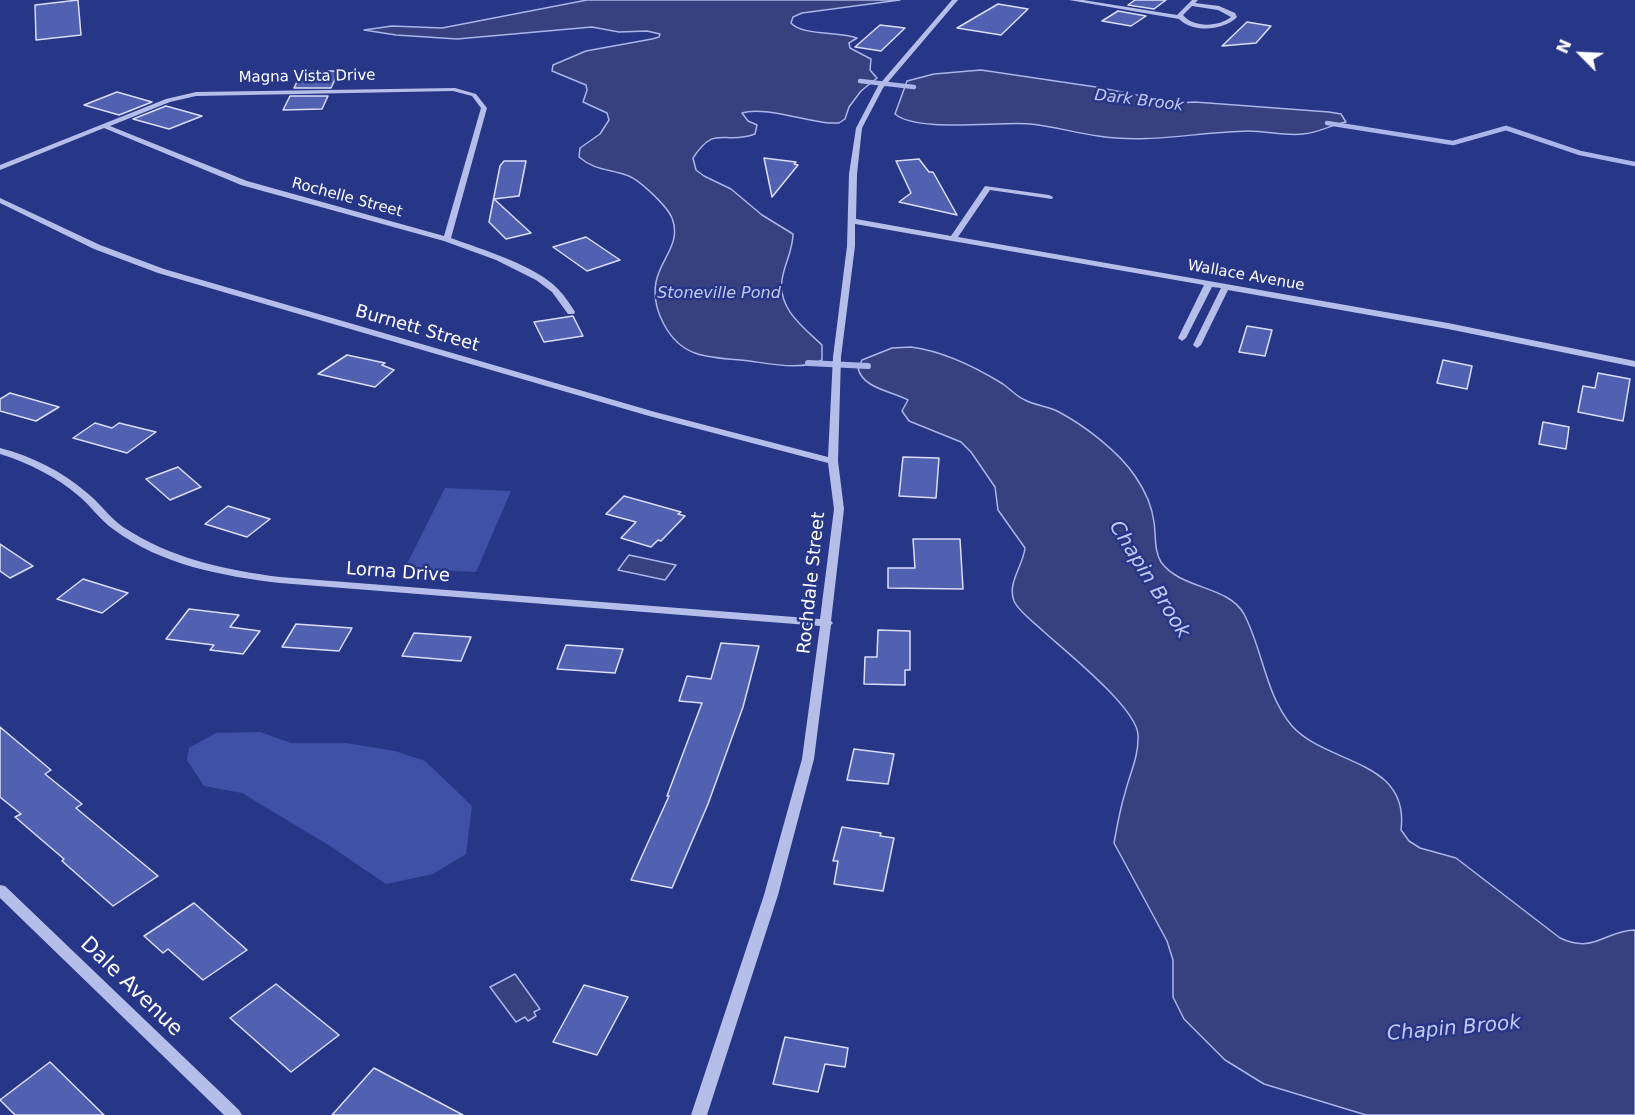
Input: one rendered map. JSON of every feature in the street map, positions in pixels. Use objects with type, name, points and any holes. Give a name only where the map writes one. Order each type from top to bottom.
[{"type":"street","name":"Rochdale Street","points":[[699,1115],[767,909],[796,810],[813,735],[839,509],[834,461],[837,357],[852,221],[854,153],[858,134],[865,112],[882,85],[955,0]]},
{"type":"street","points":[[1072,0],[1180,17],[1190,23],[1211,26],[1229,23],[1234,17],[1224,9],[1193,2],[1180,17]]},
{"type":"street","name":"Magna Vista Drive","points":[[0,168],[168,100],[202,93],[441,87],[466,92],[479,98],[484,108],[447,239]]},
{"type":"street","name":"Rochelle Street","points":[[104,126],[244,183],[447,239],[499,258],[539,278],[555,290],[571,312]]},
{"type":"street","points":[[954,238],[988,188],[1049,197]]},
{"type":"street","name":"Burnett Street","points":[[0,200],[90,244],[152,268],[652,414],[834,461]]},
{"type":"street","name":"Wallace Avenue","points":[[852,221],[1448,326],[1635,363]]},
{"type":"street","points":[[1182,338],[1209,284]]},
{"type":"street","points":[[1197,345],[1226,286]]},
{"type":"street","name":"Lorna Drive","points":[[0,451],[33,463],[58,477],[83,494],[117,528],[153,548],[190,563],[225,573],[280,580],[827,623]]},
{"type":"street","name":"Dale Avenue","points":[[0,890],[234,1115]]},
{"type":"shaded area","points":[[445,488],[511,491],[476,572],[405,568]]},
{"type":"shaded area","points":[[260,732],[291,743],[346,743],[395,751],[425,761],[472,806],[466,854],[433,874],[386,884],[330,846],[242,793],[204,786],[187,760],[189,748],[216,733]]},
{"type":"water","name":"Stoneville Pond","points":[[587,0],[900,0],[802,13],[793,17],[791,23],[804,30],[857,38],[849,43],[850,48],[871,59],[870,70],[877,78],[861,91],[849,107],[845,119],[839,123],[829,123],[761,111],[742,113],[748,121],[757,125],[755,134],[735,138],[714,138],[701,147],[693,158],[696,170],[731,189],[762,215],[793,234],[792,246],[782,280],[784,300],[793,317],[822,345],[822,360],[813,364],[793,366],[718,358],[695,353],[677,342],[659,314],[655,292],[658,274],[674,236],[672,218],[658,200],[638,181],[626,175],[596,167],[579,157],[580,148],[600,134],[609,120],[607,113],[583,102],[587,90],[586,85],[552,71],[553,65],[586,51],[652,39],[659,37],[660,34],[647,31],[619,32],[592,27],[457,39],[396,35],[364,30],[392,26],[442,28]]},
{"type":"water","points":[[981,70],[1096,87],[1178,103],[1195,102],[1329,112],[1341,114],[1346,122],[1303,134],[1248,131],[1136,139],[1098,136],[1047,126],[1016,123],[939,125],[906,120],[895,114],[907,81],[934,74]]},
{"type":"water","points":[[911,347],[935,352],[959,361],[1003,384],[1022,399],[1059,412],[1090,432],[1120,457],[1135,476],[1147,498],[1153,516],[1156,548],[1161,562],[1180,578],[1216,592],[1237,605],[1244,614],[1256,642],[1276,700],[1292,726],[1307,739],[1380,776],[1393,789],[1400,807],[1401,830],[1409,841],[1420,848],[1456,858],[1560,938],[1582,944],[1624,931],[1635,930],[1635,1115],[1366,1115],[1264,1084],[1225,1060],[1184,1019],[1173,997],[1173,960],[1167,941],[1114,843],[1137,750],[1138,735],[1134,724],[1113,695],[1016,605],[1012,588],[1025,548],[998,510],[995,487],[971,452],[961,442],[909,421],[902,411],[908,400],[871,385],[861,375],[858,368],[862,360],[892,348]]},
{"type":"water","points":[[629,555],[676,565],[665,580],[618,570]]},
{"type":"water","points":[[515,974],[540,1009],[534,1012],[536,1016],[528,1021],[525,1017],[516,1022],[490,987]]},
{"type":"building","points":[[78,0],[81,35],[36,40],[35,5]]},
{"type":"building","points":[[1135,0],[1166,0],[1154,9],[1128,5]]},
{"type":"building","points":[[998,4],[1028,9],[1001,35],[957,28]]},
{"type":"building","points":[[1118,11],[1146,16],[1131,26],[1102,21]]},
{"type":"building","points":[[1247,22],[1271,26],[1256,43],[1222,46]]},
{"type":"building","points":[[880,25],[905,28],[881,51],[855,47]]},
{"type":"building","points":[[302,71],[339,71],[331,88],[294,88]]},
{"type":"building","points":[[117,92],[152,102],[119,115],[84,105]]},
{"type":"building","points":[[290,96],[328,96],[322,109],[283,110]]},
{"type":"building","points":[[166,106],[202,116],[169,129],[133,119]]},
{"type":"building","points":[[764,158],[796,162],[794,164],[798,165],[772,197]]},
{"type":"building","points":[[919,159],[929,172],[933,172],[957,215],[899,202],[911,193],[896,161]]},
{"type":"building","points":[[504,161],[526,161],[519,196],[494,199],[531,233],[506,239],[489,222],[500,166]]},
{"type":"building","points":[[586,237],[620,260],[587,271],[553,247]]},
{"type":"building","points":[[573,316],[583,336],[544,342],[534,322]]},
{"type":"building","points":[[1247,326],[1272,330],[1265,356],[1239,352]]},
{"type":"building","points":[[347,355],[385,363],[382,365],[394,370],[375,387],[318,374]]},
{"type":"building","points":[[1443,360],[1472,366],[1467,389],[1437,383]]},
{"type":"building","points":[[1598,373],[1630,379],[1623,421],[1578,412],[1583,386],[1595,388]]},
{"type":"building","points":[[10,393],[59,407],[36,421],[0,411],[0,399]]},
{"type":"building","points":[[1543,422],[1569,427],[1566,449],[1539,444]]},
{"type":"building","points":[[95,423],[112,428],[119,423],[156,432],[127,453],[73,438]]},
{"type":"building","points":[[903,457],[939,458],[936,498],[899,496]]},
{"type":"building","points":[[178,467],[201,487],[170,500],[146,479]]},
{"type":"building","points":[[624,496],[681,512],[678,514],[685,516],[661,541],[658,540],[651,547],[621,538],[636,522],[606,514]]},
{"type":"building","points":[[228,506],[270,519],[247,537],[205,524]]},
{"type":"building","points":[[913,539],[960,539],[963,589],[888,588],[888,568],[915,568]]},
{"type":"building","points":[[0,544],[33,566],[10,578],[0,571]]},
{"type":"building","points":[[83,579],[128,593],[102,613],[57,599]]},
{"type":"building","points":[[189,609],[239,615],[230,627],[260,631],[243,654],[210,650],[214,645],[166,639]]},
{"type":"building","points":[[296,624],[352,628],[339,651],[282,647]]},
{"type":"building","points":[[878,630],[910,631],[910,670],[905,670],[905,685],[864,684],[865,657],[877,657]]},
{"type":"building","points":[[414,633],[471,637],[461,661],[402,656]]},
{"type":"building","points":[[721,643],[759,646],[743,707],[708,804],[672,888],[631,880],[669,796],[667,796],[702,703],[679,701],[687,676],[711,679]]},
{"type":"building","points":[[566,645],[623,649],[615,673],[557,669]]},
{"type":"building","points":[[0,727],[51,770],[45,774],[82,804],[76,808],[158,876],[113,906],[62,861],[64,859],[15,817],[21,814],[0,797]]},
{"type":"building","points":[[854,749],[894,754],[888,784],[847,780]]},
{"type":"building","points":[[842,827],[881,833],[880,836],[894,838],[883,891],[834,884],[838,861],[833,861]]},
{"type":"building","points":[[194,903],[247,950],[203,980],[168,949],[163,953],[144,936]]},
{"type":"building","points":[[276,984],[339,1035],[291,1072],[230,1018]]},
{"type":"building","points":[[584,985],[628,997],[597,1055],[553,1042]]},
{"type":"building","points":[[785,1037],[848,1048],[845,1067],[825,1064],[818,1092],[773,1084]]},
{"type":"building","points":[[50,1062],[104,1115],[15,1115],[0,1100]]},
{"type":"building","points":[[374,1068],[463,1115],[332,1115]]},
{"type":"waterway","name":"Dark Brook","points":[[860,81],[914,87]]},
{"type":"waterway","name":"Dark Brook","points":[[1327,123],[1453,143],[1506,128],[1580,153],[1635,164]]},
{"type":"waterway","name":"Chapin Brook","points":[[808,363],[868,366]]}]
